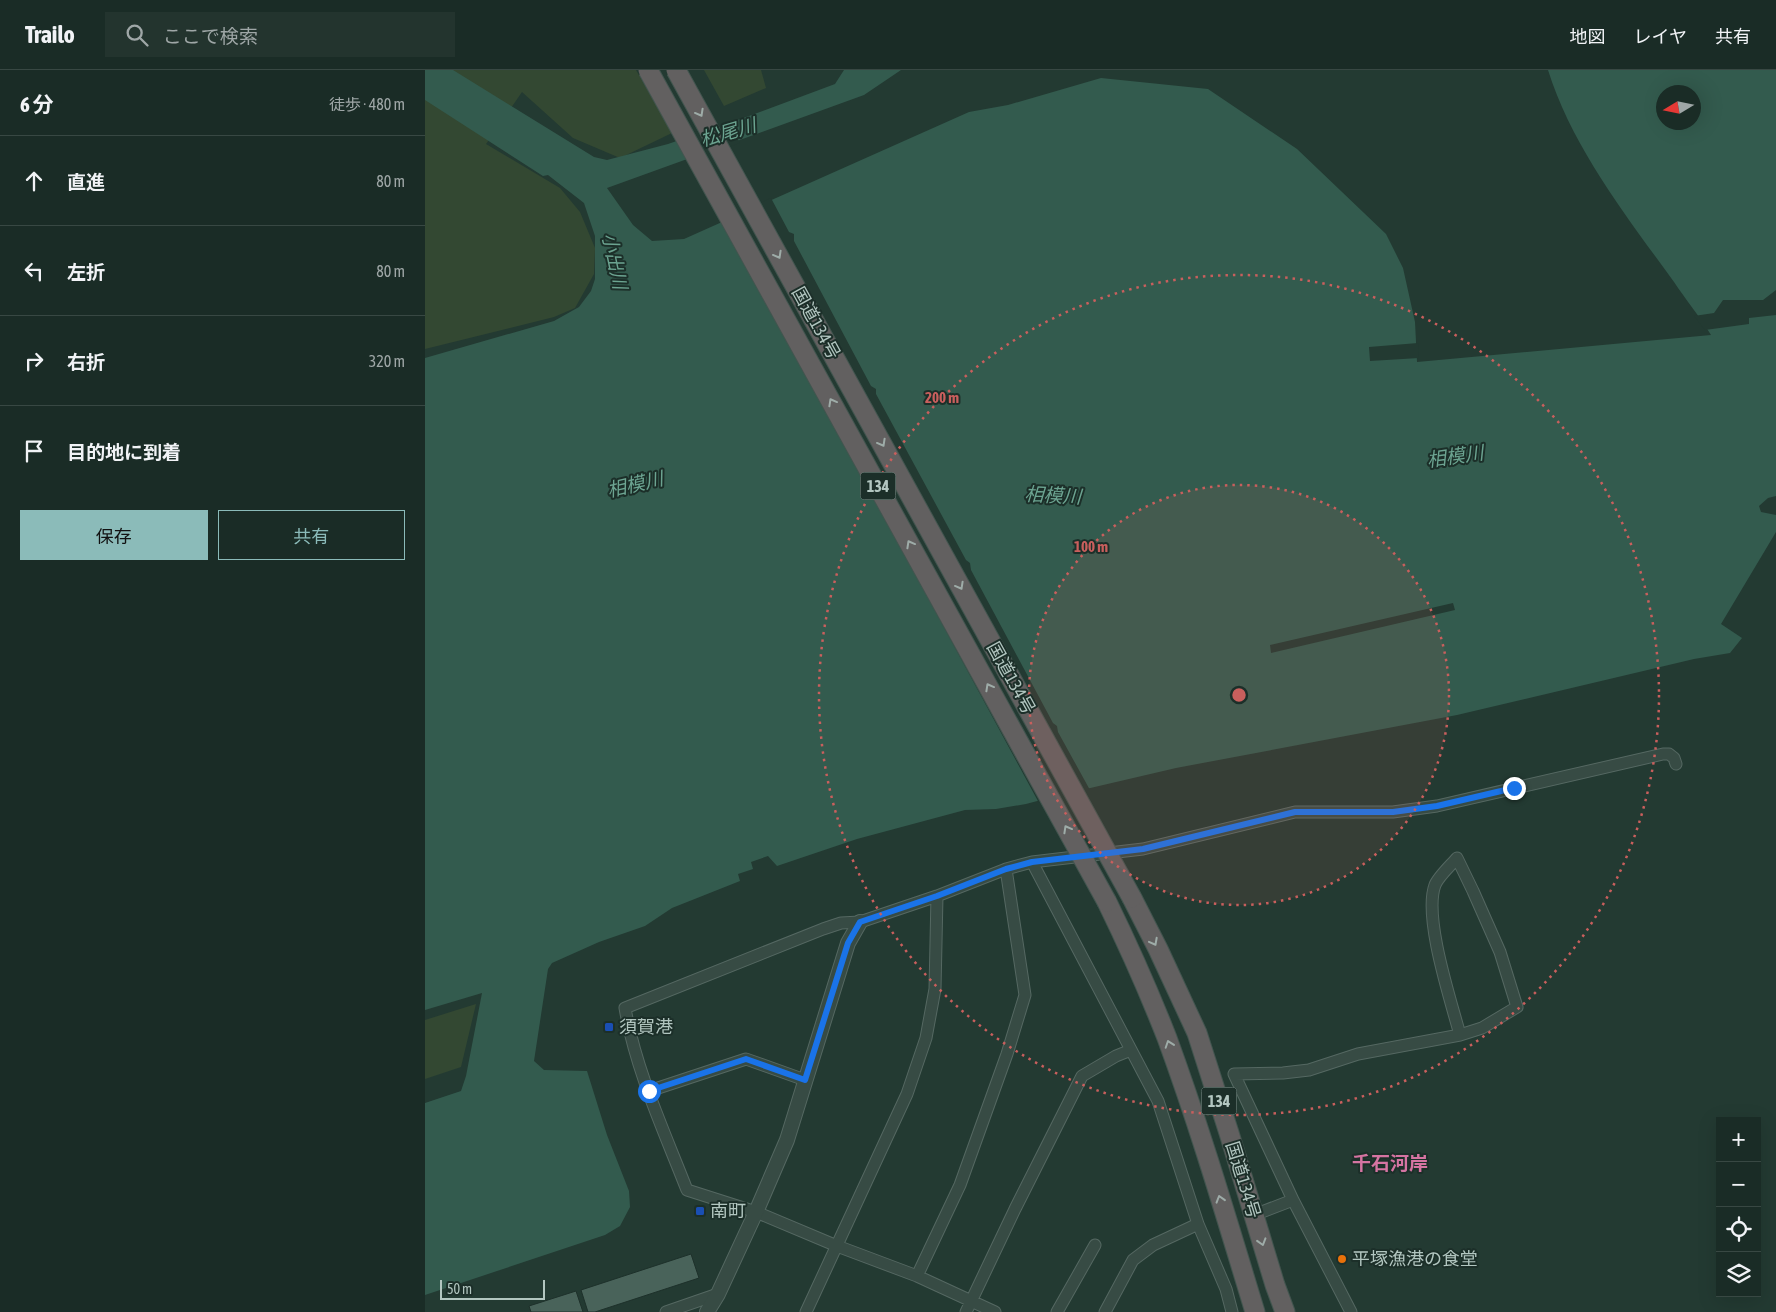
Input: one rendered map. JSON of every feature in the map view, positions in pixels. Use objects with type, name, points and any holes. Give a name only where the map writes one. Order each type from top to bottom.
[{"type":"highway","name":"国道134号","points":[[649,70],[1107,902],[1133,955],[1167,1038],[1198,1129],[1255,1312]]},
{"type":"highway","name":"国道134号","points":[[676,70],[1132,898],[1158,949],[1197,1033],[1285,1312]]},
{"type":"street","points":[[995,1312],[917,1276],[837,1246],[756,1212],[687,1190],[649,1091],[628,1026],[625,1008],[823,929],[841,923],[860,922],[937,896],[1006,869],[1032,862],[1143,849],[1295,812],[1393,812],[1437,806],[1663,754],[1669,754],[1676,764]]},
{"type":"street","points":[[1351,1312],[1293,1200],[1234,1074],[1283,1074],[1309,1070],[1358,1054],[1460,1035],[1482,1028],[1517,1007],[1500,952],[1457,858],[1435,884],[1432,911],[1439,958],[1460,1035]]},
{"type":"street","points":[[1032,862],[1158,1101],[1198,1224],[1227,1289],[1232,1312]]},
{"type":"street","points":[[917,1276],[959,1185],[1007,1054],[1025,994],[1006,869]]},
{"type":"street","points":[[806,1312],[907,1094],[926,1038],[935,989],[937,896]]},
{"type":"street","points":[[707,1312],[718,1294],[787,1140],[848,943],[860,922]]},
{"type":"street","points":[[966,1312],[1015,1209],[1083,1076],[1116,1056],[1131,1050]]},
{"type":"street","points":[[649,1091],[746,1059],[805,1080]]},
{"type":"street","points":[[1254,1215],[1293,1200]]},
{"type":"street","points":[[1105,1312],[1133,1260],[1153,1245],[1198,1224]]},
{"type":"street","points":[[1057,1312],[1095,1245]]},
{"type":"street","points":[[665,1312],[718,1294]]},
{"type":"shaded area","points":[[425,70],[636,70],[672,133],[620,158],[573,138],[522,92],[486,144],[560,188],[580,212],[595,248],[594,274],[575,308],[554,317],[425,349]]},
{"type":"shaded area","points":[[704,70],[761,70],[766,88],[724,106]]},
{"type":"shaded area","points":[[476,1004],[461,1067],[425,1079],[425,1020]]},
{"type":"water","points":[[425,70],[453,70],[594,157],[607,160],[668,144],[835,84],[844,70],[901,70],[864,95],[607,188],[633,225],[652,241],[684,239],[969,112],[1008,105],[1101,78],[1208,89],[1297,149],[1386,234],[1403,268],[1415,322],[1417,362],[1711,335],[1620,207],[1586,154],[1558,99],[1548,70],[1776,70],[1776,496],[1768,498],[1759,506],[1761,512],[1776,515],[1776,532],[1721,624],[1742,638],[1730,653],[1694,659],[1457,715],[1176,768],[1026,804],[996,809],[965,810],[857,839],[777,866],[768,856],[751,862],[753,869],[738,874],[740,881],[672,908],[645,926],[599,942],[552,963],[548,969],[534,1061],[544,1070],[587,1071],[607,1135],[629,1191],[630,1207],[620,1226],[605,1235],[425,1295],[425,1103],[461,1091],[466,1076],[482,993],[425,1010],[425,358],[554,321],[579,307],[591,291],[595,279],[595,236],[584,203],[548,175],[543,176],[425,100]]},
{"type":"pier","points":[[728,121],[740,143],[691,160],[679,137]]},
{"type":"pier","points":[[771,198],[789,232],[794,234],[794,241],[871,386],[876,389],[876,394],[966,560],[970,563],[971,570],[1090,790],[1039,803],[723,219]]},
{"type":"pier","points":[[1776,290],[1776,315],[1749,318],[1749,324],[1705,330],[1694,316],[1714,313],[1723,300],[1763,300]]},
{"type":"pier","points":[[1418,343],[1419,358],[1370,361],[1369,347]]},
{"type":"pier","points":[[1453,603],[1455,610],[1271,653],[1270,645]]},
{"type":"building","points":[[691,1254],[699,1278],[595,1312],[588,1312],[581,1290]]},
{"type":"building","points":[[576,1291],[583,1312],[531,1312],[529,1306]]},
{"type":"place","name":"須賀港","points":[[609,1027]]},
{"type":"place","name":"南町","points":[[700,1211]]},
{"type":"place","name":"平塚漁港の食堂","points":[[1342,1259]]},
{"type":"district","name":"千石河岸","points":[[1390,1163]]},
{"type":"route","points":[[649,1091],[746,1059],[805,1080],[848,943],[860,922],[937,896],[1006,869],[1032,862],[1143,849],[1295,812],[1393,812],[1437,806],[1514,788]]},
{"type":"water label","name":"松尾川","points":[[728,132]]},
{"type":"water label","name":"小出川","points":[[615,261]]},
{"type":"water label","name":"相模川","points":[[1455,456]]},
{"type":"water label","name":"相模川","points":[[635,484]]},
{"type":"water label","name":"相模川","points":[[1053,495]]}]
